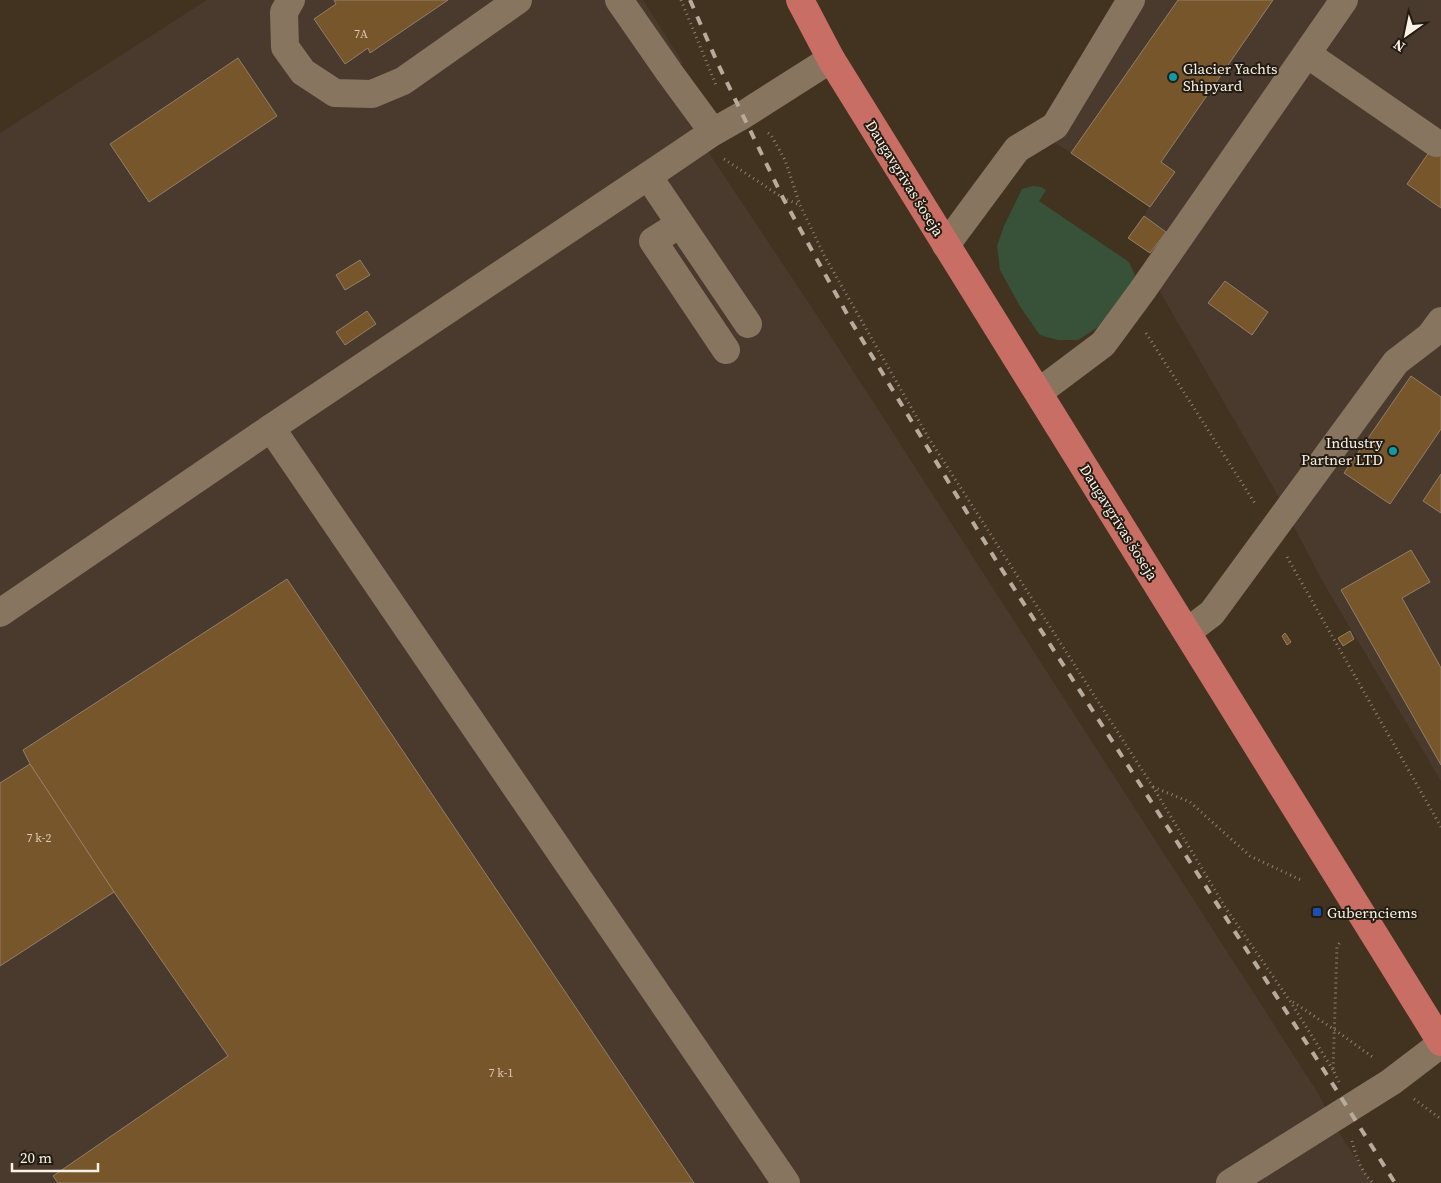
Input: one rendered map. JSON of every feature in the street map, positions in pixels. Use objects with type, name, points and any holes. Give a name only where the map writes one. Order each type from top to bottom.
[{"type":"main road","name":"Daugavgrīvas šoseja","points":[[800,0],[831,59],[1188,632],[1441,1043]]},
{"type":"lane","points":[[291,0],[284,12],[285,47],[303,72],[336,93],[372,94],[403,81],[518,0]]},
{"type":"lane","points":[[619,0],[669,72],[704,138]]},
{"type":"lane","points":[[946,245],[1017,149],[1055,126],[1131,0]]},
{"type":"lane","points":[[1039,392],[1103,344],[1344,0]]},
{"type":"lane","points":[[1307,54],[1436,144]]},
{"type":"lane","points":[[0,613],[271,428],[704,138],[831,59]]},
{"type":"lane","points":[[648,176],[748,324]]},
{"type":"lane","points":[[680,224],[653,241],[726,350]]},
{"type":"lane","points":[[1188,632],[1212,613],[1396,362],[1430,336],[1441,322]]},
{"type":"lane","points":[[271,428],[786,1183]]},
{"type":"lane","points":[[1230,1183],[1391,1082],[1441,1043]]},
{"type":"path","points":[[681,0],[719,92],[743,115],[771,135],[785,160],[800,205],[825,257],[928,437],[1153,787],[1225,907],[1290,1001],[1340,1084]]},
{"type":"path","points":[[704,138],[715,153],[783,198],[800,205]]},
{"type":"path","points":[[1130,307],[1272,530],[1441,827]]},
{"type":"path","points":[[1153,787],[1190,802],[1250,856],[1303,881]]},
{"type":"path","points":[[1333,1070],[1336,947],[1340,942]]},
{"type":"path","points":[[1290,1001],[1377,1060],[1391,1082],[1441,1119]]},
{"type":"shaded area","points":[[207,0],[643,0],[683,63],[659,78],[828,332],[1318,1093],[1338,1131],[1372,1183],[0,1183],[0,133]]},
{"type":"shaded area","points":[[1119,0],[1441,0],[1441,781],[1323,582],[1272,485],[1159,290],[1177,266],[1152,250],[1166,231],[1144,216],[1149,207],[1037,131]]},
{"type":"green space","points":[[1033,186],[1046,190],[1039,201],[1129,262],[1135,275],[1131,284],[1098,327],[1078,340],[1058,340],[1040,335],[1021,308],[1000,270],[997,246],[1004,226],[1022,189]]},
{"type":"building","points":[[334,0],[448,0],[370,53],[368,48],[345,64],[314,19],[336,4]]},
{"type":"building","name":"Glacier Yachts Shipyard","points":[[1178,0],[1273,0],[1161,162],[1175,172],[1150,207],[1071,153]]},
{"type":"building","points":[[238,58],[277,116],[149,202],[110,144]]},
{"type":"building","points":[[1441,135],[1441,208],[1407,184]]},
{"type":"building","points":[[1144,216],[1166,232],[1150,253],[1128,238]]},
{"type":"building","points":[[360,260],[370,275],[345,290],[336,275]]},
{"type":"building","points":[[1225,281],[1268,312],[1252,335],[1208,303]]},
{"type":"building","points":[[367,311],[376,324],[345,345],[336,332]]},
{"type":"building","name":"Industry Partner LTD","points":[[1411,376],[1441,397],[1441,429],[1390,504],[1344,473]]},
{"type":"building","points":[[1441,474],[1441,513],[1423,501]]},
{"type":"building","points":[[1411,550],[1430,582],[1402,598],[1441,668],[1441,765],[1341,590]]},
{"type":"building","points":[[287,579],[694,1183],[58,1183],[53,1176],[228,1056],[114,892],[30,764],[23,750]]},
{"type":"building","points":[[1350,631],[1354,639],[1343,646],[1338,638]]},
{"type":"building","points":[[1285,633],[1291,642],[1287,645],[1282,636]]},
{"type":"building","points":[[30,764],[114,892],[0,966],[0,783]]},
{"type":"railway","points":[[690,0],[718,64],[783,198],[852,323],[997,562],[1395,1183]]},
{"type":"place","name":"Glacier Yachts Shipyard","points":[[1173,77]]},
{"type":"place","name":"Industry Partner LTD","points":[[1393,451]]},
{"type":"place","name":"Guberņciems","points":[[1317,912]]}]
